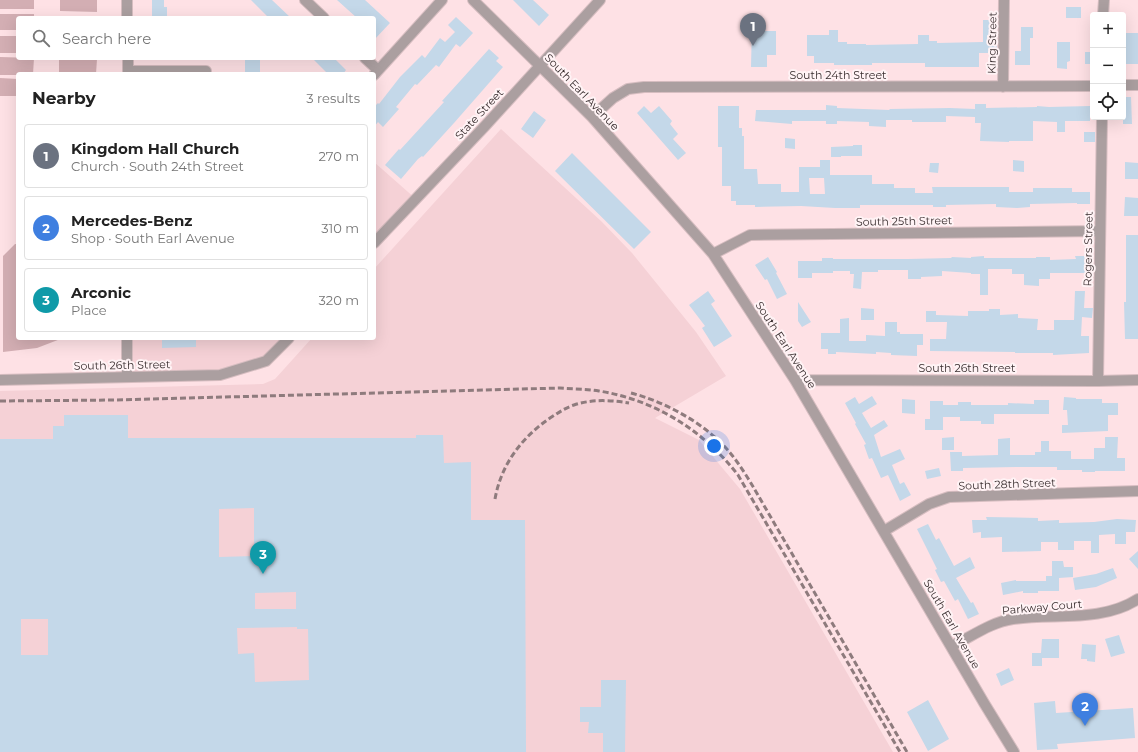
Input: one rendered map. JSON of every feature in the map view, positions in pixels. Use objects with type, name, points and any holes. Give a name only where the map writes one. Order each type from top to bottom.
[{"type":"street","points":[[127,0],[127,16]]},
{"type":"street","points":[[305,0],[322,16]]},
{"type":"street","points":[[367,60],[376,72],[442,0]]},
{"type":"street","name":"South Earl Avenue","points":[[473,0],[592,117],[713,254],[795,380],[1014,752]]},
{"type":"street","name":"State Street","points":[[376,241],[600,0]]},
{"type":"street","name":"King Street","points":[[1003,87],[1004,0]]},
{"type":"street","points":[[1103,12],[1104,0]]},
{"type":"street","points":[[128,60],[128,72],[206,71]]},
{"type":"street","points":[[1126,85],[1138,85]]},
{"type":"street","name":"South 24th Street","points":[[592,117],[613,98],[628,89],[644,87],[1090,86]]},
{"type":"street","name":"Rogers Street","points":[[1098,381],[1102,120]]},
{"type":"street","name":"South 25th Street","points":[[713,254],[750,235],[1100,231]]},
{"type":"street","points":[[127,340],[127,376]]},
{"type":"street","name":"South 26th Street","points":[[0,380],[220,375],[266,361],[287,340]]},
{"type":"street","name":"South 26th Street","points":[[795,380],[1138,380]]},
{"type":"street","name":"South 28th Street","points":[[884,531],[929,504],[949,498],[1138,491]]},
{"type":"street","name":"Parkway Court","points":[[952,646],[999,622],[1012,619],[1084,616],[1131,604],[1138,599]]},
{"type":"shaded area","points":[[0,0],[34,0],[34,9],[0,9]]},
{"type":"shaded area","points":[[60,0],[97,0],[97,12],[60,11]]},
{"type":"shaded area","points":[[0,14],[34,14],[34,16],[16,16],[16,30],[0,30]]},
{"type":"shaded area","points":[[0,36],[16,36],[16,53],[0,53]]},
{"type":"shaded area","points":[[0,57],[16,57],[16,60],[34,60],[33,72],[16,72],[16,75],[0,75]]},
{"type":"shaded area","points":[[59,60],[97,60],[96,72],[59,72]]},
{"type":"shaded area","points":[[0,78],[16,79],[16,96],[0,96]]},
{"type":"shaded area","points":[[501,129],[601,221],[632,253],[696,332],[726,376],[655,418],[699,440],[740,489],[893,752],[0,752],[0,391],[263,384],[275,379],[310,340],[376,340],[376,267]]},
{"type":"shaded area","points":[[376,164],[416,199],[376,241]]},
{"type":"shaded area","points":[[16,244],[16,340],[58,340],[37,348],[3,352],[3,256]]},
{"type":"shaded area","points":[[127,340],[287,340],[276,352],[243,369],[127,376]]},
{"type":"building","points":[[152,0],[164,0],[164,7],[167,7],[167,16],[152,16]]},
{"type":"building","points":[[251,0],[272,0],[289,16],[267,16]]},
{"type":"building","points":[[337,0],[365,0],[390,23],[376,38],[376,16],[355,16]]},
{"type":"building","points":[[513,0],[533,0],[549,15],[539,26]]},
{"type":"building","points":[[1066,7],[1081,7],[1081,18],[1066,18]]},
{"type":"building","points":[[456,17],[473,33],[460,47],[456,44],[439,67],[436,65],[417,85],[415,84],[396,107],[399,109],[383,127],[378,122],[376,124],[376,105],[378,103],[379,104],[400,77],[422,55],[425,58],[440,38],[445,42],[455,32],[448,25]]},
{"type":"building","points":[[983,20],[994,20],[994,37],[997,37],[997,53],[979,53],[979,67],[925,67],[925,63],[834,65],[834,63],[814,63],[814,56],[807,56],[807,35],[829,35],[829,30],[838,30],[838,42],[847,42],[847,44],[918,44],[918,35],[929,35],[929,41],[937,41],[937,43],[983,42]]},
{"type":"building","points":[[752,24],[762,24],[762,31],[776,31],[776,55],[767,55],[767,67],[751,67]]},
{"type":"building","points":[[1021,27],[1033,27],[1033,38],[1030,38],[1030,65],[1015,65],[1015,51],[1021,51]]},
{"type":"building","points":[[1126,33],[1138,33],[1138,64],[1126,64]]},
{"type":"building","points":[[1057,42],[1070,42],[1070,61],[1067,62],[1067,69],[1057,68]]},
{"type":"building","points":[[489,49],[499,58],[496,61],[503,67],[454,123],[423,157],[422,156],[418,159],[401,179],[385,165],[444,102],[442,101]]},
{"type":"building","points":[[1085,52],[1090,52],[1090,64],[1085,64]]},
{"type":"building","points":[[245,60],[260,60],[260,72],[245,72]]},
{"type":"building","points":[[314,60],[336,60],[346,70],[344,72],[326,72]]},
{"type":"building","points":[[1126,97],[1131,97],[1132,124],[1123,124],[1123,120],[1126,120]]},
{"type":"building","points":[[975,104],[986,104],[986,108],[1090,106],[1090,121],[1065,121],[1065,132],[1057,132],[1057,122],[1033,121],[1033,141],[1009,142],[980,141],[981,123],[975,123],[975,117],[946,116],[946,122],[886,120],[886,127],[869,126],[869,122],[837,121],[837,124],[826,124],[826,121],[792,121],[792,124],[755,121],[756,110],[826,110],[826,105],[837,106],[837,108],[890,110],[889,109],[975,109]]},
{"type":"building","points":[[644,106],[651,113],[659,106],[672,121],[670,124],[678,134],[673,139],[686,153],[678,160],[637,113]]},
{"type":"building","points":[[718,106],[739,106],[739,128],[742,128],[742,136],[744,136],[744,169],[757,169],[758,184],[781,184],[781,192],[799,192],[799,167],[820,167],[820,160],[830,160],[830,175],[872,175],[872,184],[894,184],[894,188],[915,188],[915,193],[933,193],[932,187],[1009,187],[1009,192],[1033,192],[1033,188],[1072,188],[1072,192],[1090,192],[1090,204],[1030,204],[1030,207],[1017,208],[996,207],[996,204],[946,205],[946,207],[933,207],[933,205],[860,205],[860,208],[801,206],[755,207],[755,205],[736,205],[736,201],[731,201],[731,186],[722,186],[722,147],[718,147]],"holes":[[[809,178],[824,178],[825,194],[810,194]]]},
{"type":"building","points":[[534,111],[546,120],[533,138],[521,129]]},
{"type":"building","points":[[1084,132],[1095,132],[1095,142],[1084,142]]},
{"type":"building","points":[[785,138],[795,139],[795,149],[785,148]]},
{"type":"building","points":[[862,145],[862,156],[831,157],[831,147]]},
{"type":"building","points":[[572,153],[651,232],[634,249],[555,171]]},
{"type":"building","points":[[1013,160],[1024,161],[1024,172],[1013,171]]},
{"type":"building","points":[[1125,162],[1138,163],[1138,179],[1125,179]]},
{"type":"building","points":[[930,163],[939,163],[938,173],[929,172]]},
{"type":"building","points":[[1125,197],[1138,198],[1138,216],[1124,216]]},
{"type":"building","points":[[1126,235],[1138,235],[1138,339],[1125,339],[1124,302],[1126,302]]},
{"type":"building","points":[[984,256],[984,258],[1050,257],[1050,260],[1076,259],[1075,256],[1090,256],[1090,273],[1050,273],[1050,279],[1039,279],[1039,286],[1024,285],[1024,274],[1012,274],[1012,269],[988,269],[988,295],[980,295],[980,274],[971,273],[942,271],[942,276],[908,279],[908,270],[878,270],[878,272],[862,272],[861,289],[853,288],[854,274],[850,274],[850,271],[812,273],[812,278],[798,278],[798,261],[822,261],[822,258],[908,259],[952,257],[971,258]]},
{"type":"building","points":[[768,257],[787,294],[777,299],[767,279],[765,280],[755,265]]},
{"type":"building","points":[[708,291],[715,301],[711,304],[732,336],[714,347],[702,328],[705,326],[689,305]]},
{"type":"building","points":[[1075,291],[1085,291],[1084,308],[1093,308],[1092,318],[1082,317],[1081,336],[1089,336],[1089,353],[1053,355],[1053,353],[930,351],[930,339],[946,339],[947,322],[926,322],[926,311],[936,311],[936,315],[968,316],[968,311],[989,311],[989,309],[1000,309],[1000,315],[1018,314],[1018,318],[1038,319],[1037,330],[1054,330],[1054,320],[1074,320]]},
{"type":"building","points":[[798,302],[811,322],[802,327],[798,321]]},
{"type":"building","points":[[861,308],[874,309],[874,320],[861,320]]},
{"type":"building","points":[[849,318],[849,341],[866,341],[866,335],[885,336],[885,322],[897,322],[897,332],[900,332],[900,334],[923,334],[923,345],[917,345],[917,356],[891,355],[891,353],[876,352],[876,354],[836,352],[836,354],[828,354],[828,349],[821,349],[821,333],[840,333],[840,319]]},
{"type":"building","points":[[162,340],[196,340],[196,347],[162,348]]},
{"type":"building","points":[[872,396],[877,404],[862,413],[871,428],[884,420],[888,426],[874,435],[881,457],[900,449],[905,459],[892,465],[900,484],[904,482],[911,495],[900,501],[888,475],[881,478],[872,458],[869,459],[864,445],[866,444],[845,403],[855,397],[859,404]]},
{"type":"building","points":[[1064,397],[1076,399],[1102,399],[1102,403],[1118,403],[1118,415],[1108,415],[1108,431],[1062,433],[1062,425],[1068,425],[1067,410],[1063,410]]},
{"type":"building","points":[[902,399],[915,400],[915,414],[902,413]]},
{"type":"building","points":[[1034,400],[1049,400],[1049,414],[994,414],[994,424],[981,424],[981,421],[960,421],[960,417],[943,417],[943,430],[925,430],[925,419],[930,419],[930,401],[943,401],[943,405],[958,405],[958,402],[971,402],[971,405],[1008,405],[1008,403],[1034,404]]},
{"type":"building","points":[[64,415],[128,415],[128,438],[416,438],[416,435],[443,435],[444,463],[471,462],[471,520],[525,520],[526,752],[0,752],[0,439],[53,439],[53,426],[64,426]],"holes":[[[254,508],[254,556],[219,557],[219,509]],[[296,592],[296,609],[255,609],[255,593]],[[21,619],[48,619],[48,655],[21,655]],[[297,627],[297,629],[308,629],[309,680],[255,682],[254,653],[238,654],[237,628]]]},
{"type":"building","points":[[954,437],[954,450],[942,450],[942,438]]},
{"type":"building","points":[[1105,437],[1118,437],[1117,458],[1125,458],[1125,471],[1082,472],[1082,470],[1057,470],[1057,467],[1016,467],[963,468],[963,471],[951,471],[950,452],[962,452],[962,456],[998,455],[998,439],[1010,438],[1010,455],[1035,455],[1035,452],[1041,452],[1041,441],[1049,441],[1049,451],[1071,451],[1071,459],[1094,459],[1094,448],[1105,448]]},
{"type":"building","points":[[939,468],[941,476],[927,479],[925,471]]},
{"type":"building","points":[[986,517],[1038,518],[1038,521],[1059,520],[1059,523],[1094,522],[1117,519],[1136,520],[1135,532],[1126,532],[1126,544],[1115,544],[1115,534],[1099,535],[1099,553],[1091,553],[1091,541],[1074,541],[1074,550],[1058,550],[1058,542],[1041,542],[1041,551],[1002,552],[1002,537],[981,538],[981,532],[973,533],[972,520],[987,520]]},
{"type":"building","points":[[928,524],[936,540],[939,538],[954,566],[970,557],[975,568],[956,578],[971,603],[973,602],[979,614],[968,619],[958,599],[955,601],[944,581],[941,582],[935,570],[937,569],[917,529]]},
{"type":"building","points":[[1138,551],[1138,569],[1129,559]]},
{"type":"building","points":[[1052,561],[1063,561],[1064,567],[1073,567],[1073,577],[1059,578],[1059,591],[1023,593],[1023,591],[1003,595],[1001,583],[1016,580],[1046,581],[1046,576],[1052,576]]},
{"type":"building","points":[[1113,568],[1117,578],[1096,587],[1075,590],[1073,578],[1096,574]]},
{"type":"building","points":[[1119,635],[1125,653],[1111,657],[1105,639]]},
{"type":"building","points":[[1042,639],[1059,639],[1059,658],[1042,658],[1042,666],[1032,666],[1032,653],[1041,653]]},
{"type":"building","points":[[1082,644],[1096,645],[1095,662],[1087,661],[1087,659],[1081,659]]},
{"type":"building","points":[[1009,668],[1014,680],[1001,686],[996,674]]},
{"type":"building","points":[[601,680],[626,680],[625,752],[603,752],[603,733],[588,733],[589,722],[580,722],[580,707],[601,707]]},
{"type":"building","points":[[928,700],[949,739],[928,751],[907,712]]},
{"type":"building","points":[[1055,701],[1056,713],[1133,708],[1135,738],[1057,744],[1058,749],[1037,750],[1034,703]]},
{"type":"railway","points":[[0,401],[115,400],[560,388],[599,391],[620,395],[639,402],[658,410],[693,431],[709,444],[738,475],[900,752]]},
{"type":"railway","points":[[631,393],[658,402],[686,416],[722,443],[734,458],[755,490],[907,752]]},
{"type":"railway","points":[[495,499],[502,475],[514,453],[530,434],[550,418],[571,406],[581,403],[594,401],[629,403]]},
{"type":"place","name":"Kingdom Hall Church","points":[[753,46]]},
{"type":"place","name":"Arconic","points":[[263,574]]},
{"type":"place","name":"Mercedes-Benz","points":[[1085,726]]}]
